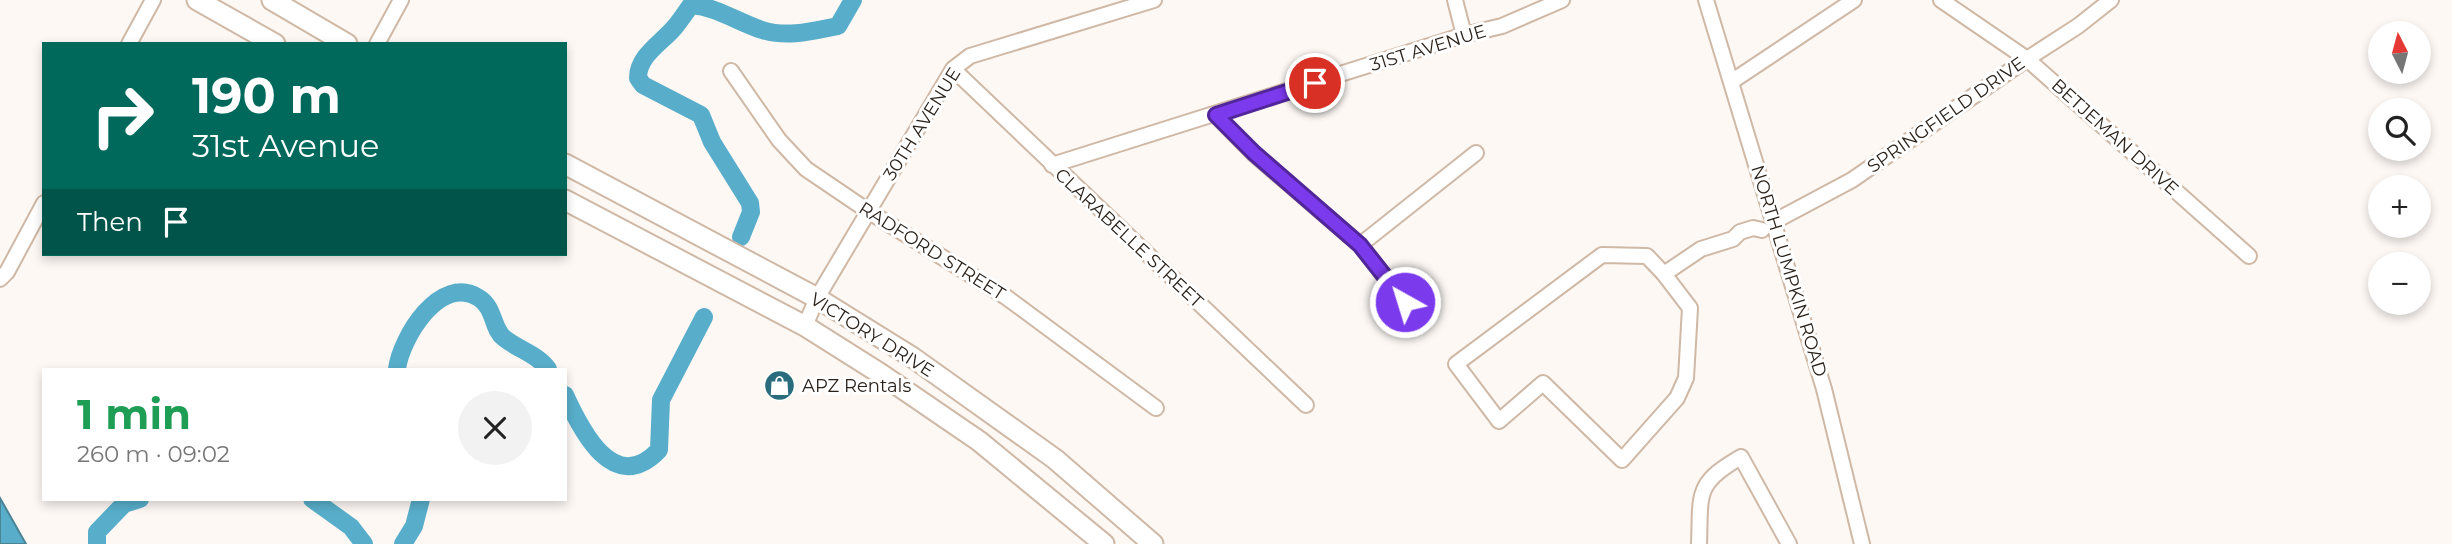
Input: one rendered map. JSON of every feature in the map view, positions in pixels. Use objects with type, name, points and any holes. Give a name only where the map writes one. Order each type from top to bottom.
[{"type":"highway","points":[[197,0],[271,42]]},
{"type":"highway","points":[[272,0],[345,42]]},
{"type":"highway","name":"VICTORY DRIVE","points":[[567,165],[817,298],[912,357],[1055,459],[1153,544]]},
{"type":"highway","name":"VICTORY DRIVE","points":[[567,201],[804,326],[979,441],[1104,544]]},
{"type":"street","points":[[130,42],[153,0]]},
{"type":"street","points":[[378,42],[401,0]]},
{"type":"street","name":"30TH AVENUE","points":[[804,326],[817,298],[953,69],[970,56],[1154,0]]},
{"type":"street","points":[[1455,0],[1464,35]]},
{"type":"street","name":"31ST AVENUE","points":[[1052,165],[1464,35],[1502,26],[1562,0]]},
{"type":"street","name":"NORTH LUMPKIN ROAD","points":[[1706,0],[1771,225],[1824,389],[1862,544]]},
{"type":"street","points":[[1731,82],[1854,0]]},
{"type":"street","name":"BETJEMAN DRIVE","points":[[1941,0],[2027,59],[2249,256]]},
{"type":"street","name":"SPRINGFIELD DRIVE","points":[[1664,274],[1702,249],[1733,239],[1740,232],[1771,225],[1852,180],[2078,26],[2111,0]]},
{"type":"street","name":"CLARABELLE STREET","points":[[953,69],[1306,405]]},
{"type":"street","name":"RADFORD STREET","points":[[731,71],[779,140],[806,169],[1006,297],[1156,408]]},
{"type":"street","points":[[1216,115],[1254,153],[1360,245],[1405,302]]},
{"type":"street","points":[[1360,245],[1476,153]]},
{"type":"street","points":[[0,279],[7,272],[42,207]]},
{"type":"street","points":[[1602,256],[1647,256],[1664,274],[1690,307],[1686,378],[1677,398],[1622,460],[1543,383],[1499,421],[1456,364],[1602,256]]},
{"type":"street","points":[[1699,544],[1701,494],[1706,482],[1714,472],[1741,457],[1789,544]]},
{"type":"water","points":[[0,498],[26,544],[0,544]]},
{"type":"waterway","points":[[741,237],[751,212],[750,203],[712,142],[701,115],[643,85],[638,78],[642,63],[691,5],[719,12],[762,30],[791,34],[838,26],[853,0]]},
{"type":"waterway","points":[[397,368],[406,341],[425,312],[450,294],[464,293],[484,302],[500,334],[547,368]]},
{"type":"waterway","points":[[567,399],[580,425],[601,453],[614,462],[628,466],[643,463],[659,450],[661,400],[704,317]]},
{"type":"waterway","points":[[97,544],[97,532],[124,504],[134,501]]},
{"type":"waterway","points":[[315,501],[351,527],[364,544]]},
{"type":"waterway","points":[[403,544],[414,526],[420,501]]},
{"type":"place","name":"APZ Rentals","points":[[779,386]]},
{"type":"route","points":[[1315,83],[1216,115],[1232,128],[1254,153],[1360,245],[1405,302]]}]
